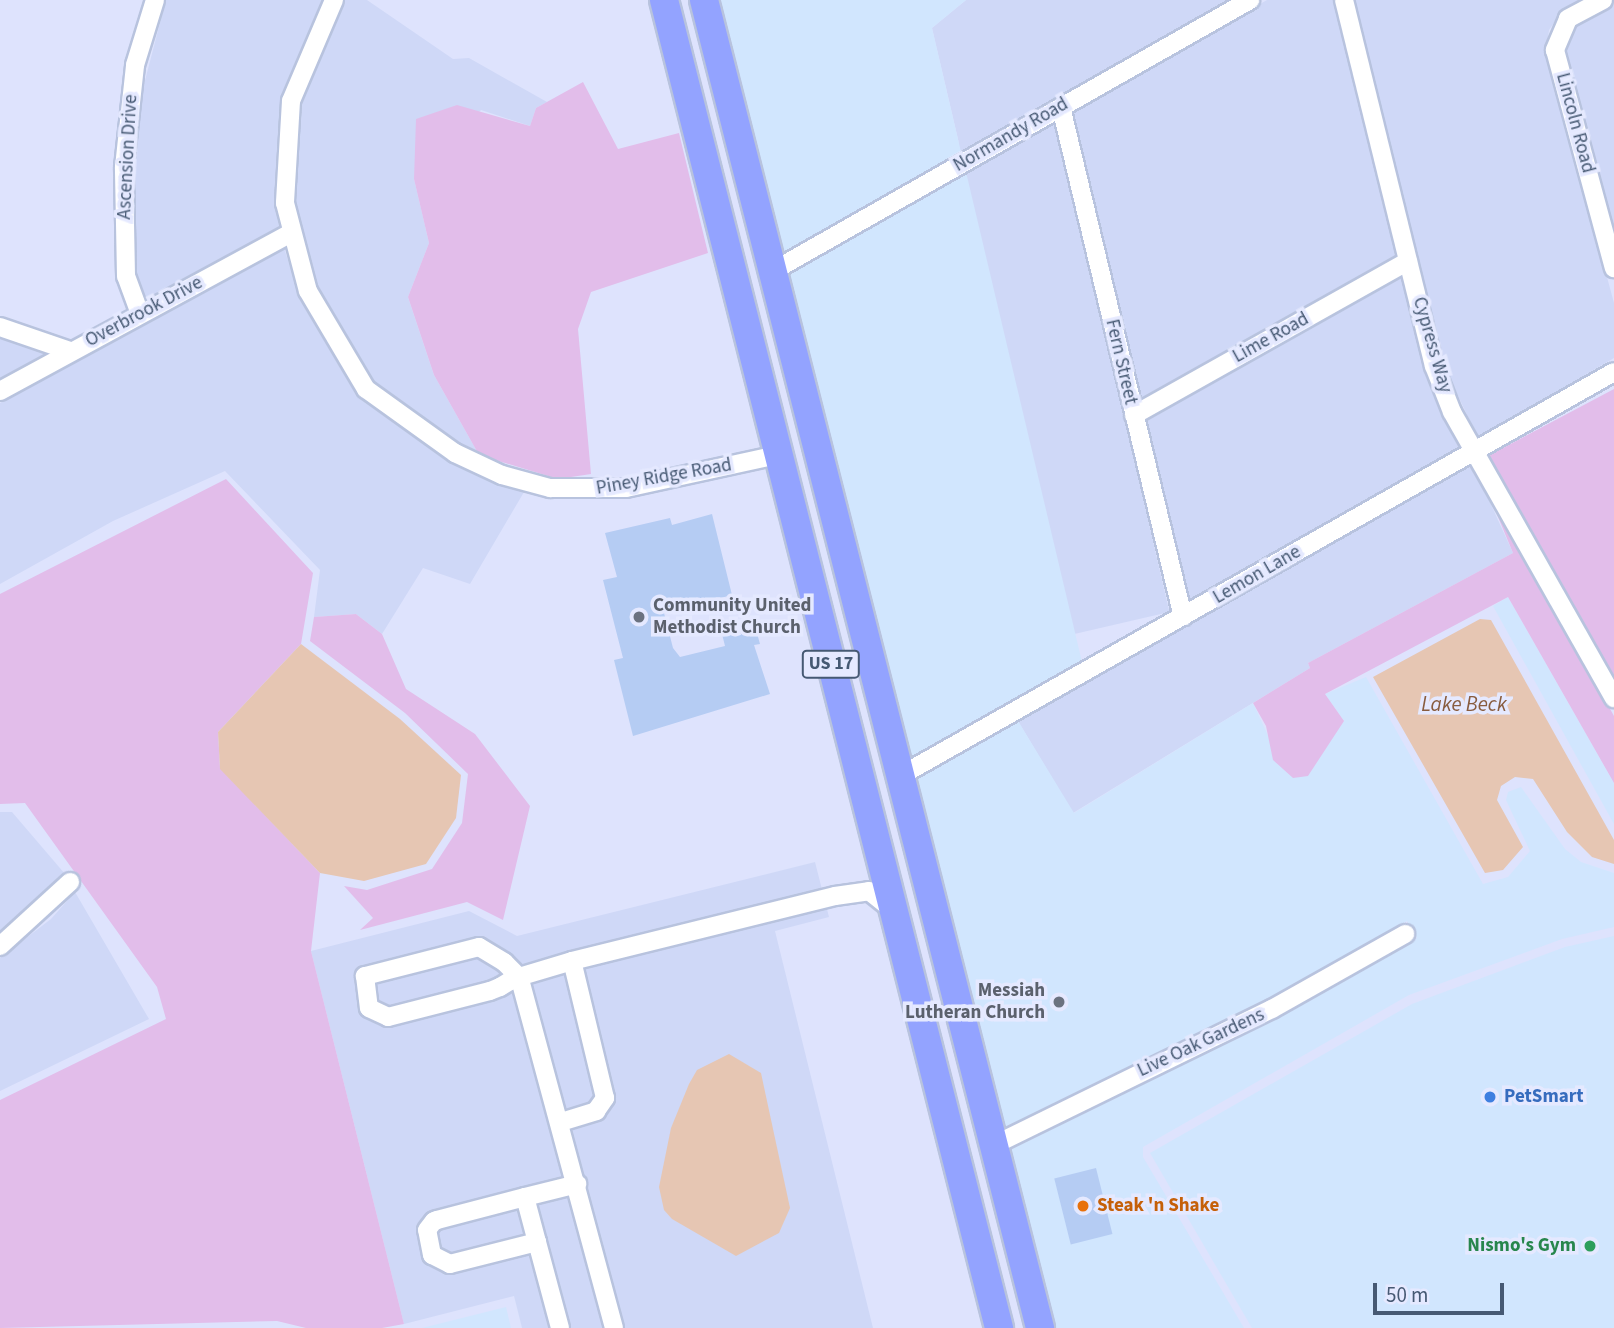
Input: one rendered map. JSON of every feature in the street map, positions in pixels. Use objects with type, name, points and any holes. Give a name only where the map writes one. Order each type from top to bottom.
[{"type":"main road","name":"US 17","points":[[664,0],[896,918],[926,1056],[937,1082],[999,1328]]},
{"type":"main road","name":"US 17","points":[[704,0],[1040,1328]]},
{"type":"main road","points":[[715,199],[754,256],[773,271]]},
{"type":"main road","points":[[778,455],[807,478],[833,509]]},
{"type":"main road","points":[[817,609],[850,661],[878,755],[900,776]]},
{"type":"main road","points":[[870,814],[889,820],[899,834],[923,930],[950,968]]},
{"type":"main road","points":[[937,1082],[963,1120],[994,1145]]},
{"type":"street","name":"Ascension Drive","points":[[140,314],[126,276],[125,155],[135,65],[155,0]]},
{"type":"street","name":"Piney Ridge Road","points":[[334,0],[291,102],[285,192],[289,234],[308,292],[366,389],[404,421],[477,464],[534,485],[585,491],[626,488],[778,455]]},
{"type":"street","name":"Normandy Road","points":[[773,271],[1250,0]]},
{"type":"street","name":"Cypress Way","points":[[1344,0],[1434,366],[1475,451],[1614,698]]},
{"type":"street","name":"Lincoln Road","points":[[1603,0],[1568,19],[1555,50],[1614,268]]},
{"type":"street","name":"Fern Street","points":[[1061,107],[1183,617]]},
{"type":"street","name":"Overbrook Drive","points":[[0,391],[289,234]]},
{"type":"street","name":"Lime Road","points":[[1134,415],[1408,261]]},
{"type":"street","points":[[0,327],[70,351]]},
{"type":"street","name":"Lemon Lane","points":[[900,776],[1614,372]]},
{"type":"street","points":[[0,946],[45,911],[70,882]]},
{"type":"street","points":[[614,1328],[561,1122],[519,977],[485,949],[474,947],[374,970],[363,985],[370,1011],[388,1017],[490,991],[519,977],[572,961],[800,904],[866,891],[880,897],[896,918]]},
{"type":"street","name":"Live Oak Gardens","points":[[994,1145],[1272,1009],[1405,934]]},
{"type":"street","points":[[561,1122],[596,1111],[605,1098],[572,961]]},
{"type":"street","points":[[537,1242],[446,1265],[431,1253],[427,1234],[432,1223],[577,1184]]},
{"type":"street","points":[[525,1197],[560,1328]]},
{"type":"shaded area","points":[[166,0],[323,0],[282,99],[279,228],[144,300],[135,275],[136,115]]},
{"type":"shaded area","points":[[345,0],[367,0],[453,59],[469,58],[547,102],[536,108],[530,126],[481,110],[414,179],[429,243],[408,297],[434,375],[479,455],[408,413],[372,382],[316,288],[300,239],[294,203],[300,104],[320,48]]},
{"type":"shaded area","points":[[715,0],[966,0],[932,28],[961,152],[778,256]]},
{"type":"shaded area","points":[[966,0],[1229,0],[961,152],[932,28]]},
{"type":"shaded area","points":[[1267,0],[1334,0],[1397,255],[1140,401],[1072,112]]},
{"type":"shaded area","points":[[1353,0],[1582,0],[1563,10],[1549,30],[1546,51],[1614,303],[1614,358],[1478,438],[1443,364]]},
{"type":"shaded area","points":[[1614,5],[1614,233],[1565,50],[1575,27]]},
{"type":"shaded area","points":[[583,82],[618,149],[679,133],[708,253],[591,292],[578,329],[591,474],[558,479],[479,455],[434,375],[408,297],[429,243],[414,179],[416,119],[457,105],[530,126],[536,108]]},
{"type":"shaded area","points":[[1056,121],[1169,612],[1069,635],[956,144]]},
{"type":"shaded area","points":[[966,172],[1082,662],[906,761],[783,276]]},
{"type":"shaded area","points":[[284,248],[300,296],[361,396],[451,461],[524,492],[470,584],[423,568],[382,634],[356,614],[314,617],[320,570],[225,471],[113,521],[0,584],[0,403]]},
{"type":"shaded area","points":[[1402,276],[1426,369],[1462,447],[1189,602],[1145,421]]},
{"type":"shaded area","points":[[0,337],[46,353],[0,379]]},
{"type":"shaded area","points":[[1614,389],[1614,680],[1488,456]]},
{"type":"shaded area","points":[[1473,465],[1513,553],[1308,663],[1310,668],[1073,813],[1018,721]]},
{"type":"shaded area","points":[[226,479],[313,573],[301,644],[218,732],[220,768],[320,873],[311,951],[404,1324],[382,1328],[306,1328],[277,1321],[0,1328],[0,1100],[166,1019],[157,987],[25,803],[0,804],[0,594]]},
{"type":"shaded area","points":[[1486,488],[1614,716],[1614,783],[1508,597],[1325,694],[1344,721],[1308,776],[1293,778],[1273,760],[1266,726],[1253,703],[1310,668],[1308,663],[1513,553]]},
{"type":"shaded area","points":[[1508,597],[1614,783],[1614,824],[1493,606]]},
{"type":"shaded area","points":[[356,614],[382,634],[406,689],[475,734],[530,806],[503,920],[467,902],[360,930],[373,918],[344,886],[367,890],[432,869],[462,823],[468,774],[405,713],[310,641],[314,617]]},
{"type":"shaded area","points":[[1366,677],[1483,884],[1508,877],[1530,851],[1506,800],[1508,792],[1521,787],[1565,849],[1581,862],[1614,873],[1614,927],[1562,939],[1409,995],[1143,1147],[1143,1157],[1244,1328],[1052,1328],[1008,1149],[1277,1018],[1417,938],[1407,921],[1267,1000],[1003,1129],[911,781],[1018,721],[1074,813],[1253,703],[1274,749],[1321,750],[1344,721],[1325,694]]},
{"type":"shaded area","points":[[0,812],[12,812],[65,874],[0,934]]},
{"type":"shaded area","points":[[815,862],[829,917],[775,931],[873,1328],[522,1328],[514,1296],[404,1324],[311,951],[469,911],[517,936]]},
{"type":"shaded area","points":[[75,892],[149,1019],[0,1091],[0,958],[51,919]]},
{"type":"shaded area","points":[[1614,936],[1614,1328],[1252,1328],[1150,1153],[1412,1004],[1565,947]]},
{"type":"shaded area","points":[[506,1307],[511,1328],[422,1328]]},
{"type":"water","name":"Lake Beck","points":[[1480,619],[1491,620],[1614,840],[1614,864],[1592,857],[1567,832],[1533,779],[1515,777],[1501,786],[1497,800],[1523,847],[1503,870],[1485,873],[1373,677]]},
{"type":"water","points":[[301,644],[400,719],[461,775],[456,818],[426,864],[364,881],[320,873],[220,769],[218,732]]},
{"type":"water","points":[[729,1054],[761,1073],[790,1208],[779,1233],[736,1256],[672,1219],[664,1210],[659,1187],[671,1128],[689,1084],[697,1070]]},
{"type":"building","name":"Community United Methodist Church","points":[[712,514],[732,595],[664,613],[673,648],[680,657],[725,646],[722,634],[755,626],[760,644],[754,645],[770,694],[633,736],[614,660],[623,658],[603,580],[617,577],[605,533],[670,518],[672,525]]},
{"type":"building","name":"Steak 'n Shake","points":[[1096,1168],[1112,1234],[1071,1244],[1054,1178]]},
{"type":"place","name":"Community United Methodist Church","points":[[639,617]]},
{"type":"place","name":"Messiah Lutheran Church","points":[[1059,1002]]},
{"type":"place","name":"PetSmart","points":[[1490,1097]]},
{"type":"place","name":"Steak 'n Shake","points":[[1083,1206]]},
{"type":"place","name":"Nismo's Gym","points":[[1590,1246]]}]
